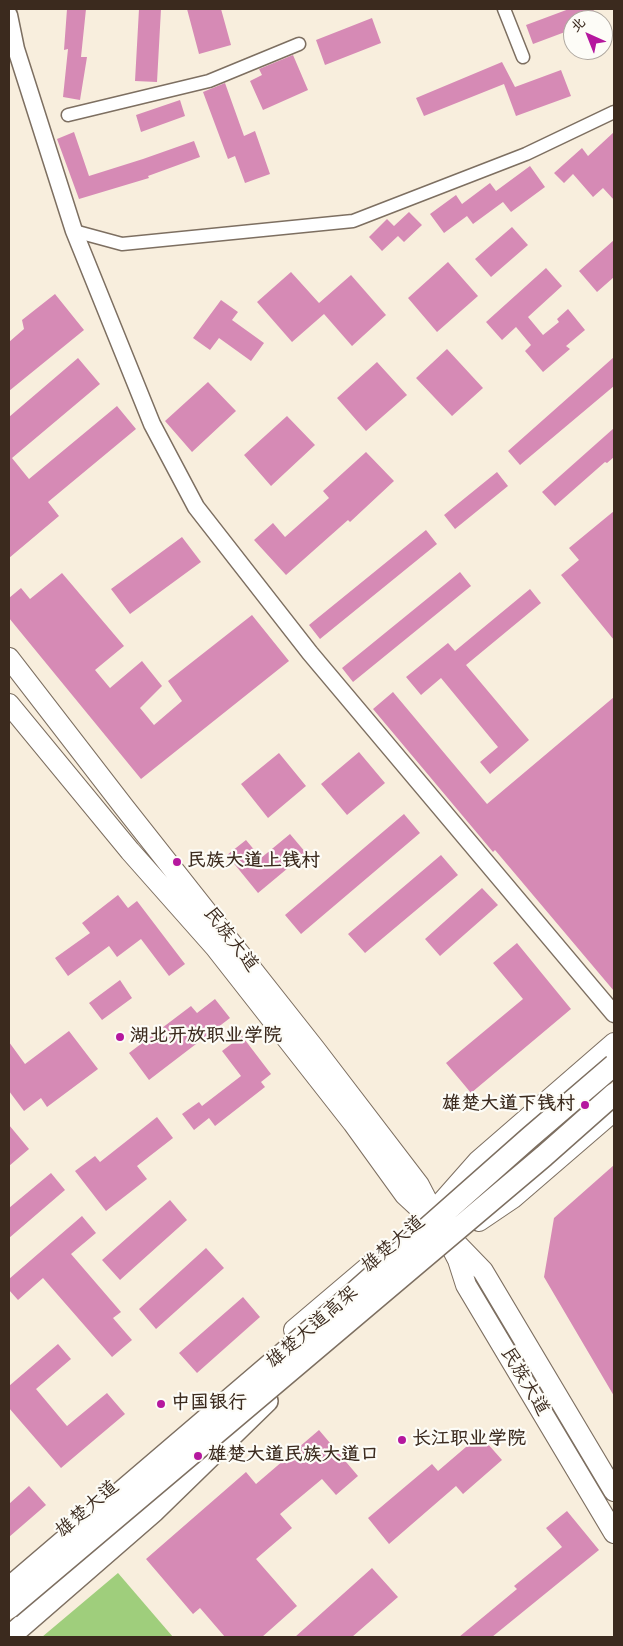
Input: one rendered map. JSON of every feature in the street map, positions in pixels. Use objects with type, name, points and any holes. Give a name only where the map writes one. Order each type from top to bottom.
[{"type":"highway","name":"雄楚大道高架","points":[[9,1588],[339,1306],[614,1065]]},
{"type":"highway","name":"雄楚大道高架","points":[[9,1608],[544,1156],[614,1094]]},
{"type":"highway","points":[[9,1637],[154,1511],[270,1398]]},
{"type":"main road","name":"民族大道","points":[[9,658],[419,1184],[458,1260],[466,1285],[614,1533]]},
{"type":"main road","name":"民族大道","points":[[9,704],[130,851],[215,947],[353,1123],[405,1195],[483,1271],[614,1491]]},
{"type":"main road","name":"雄楚大道","points":[[9,1620],[270,1398],[440,1228],[478,1161],[614,1043]]},
{"type":"main road","name":"雄楚大道","points":[[9,1578],[440,1228],[513,1198],[614,1111]]},
{"type":"street","points":[[504,9],[523,57]]},
{"type":"street","points":[[9,15],[16,49],[74,232],[152,424],[196,507],[310,653],[614,1014]]},
{"type":"street","points":[[68,115],[209,81],[299,44]]},
{"type":"street","points":[[74,232],[122,244],[353,221],[526,154],[614,112]]},
{"type":"green space","points":[[118,1573],[173,1637],[42,1637]]},
{"type":"building","points":[[67,9],[86,9],[81,57],[87,57],[80,100],[63,97],[68,49],[64,50]]},
{"type":"building","points":[[139,9],[161,9],[157,82],[135,81]]},
{"type":"building","points":[[187,9],[221,9],[231,45],[199,54]]},
{"type":"building","points":[[593,9],[593,10],[566,10]]},
{"type":"building","points":[[563,11],[563,33],[533,44],[526,25]]},
{"type":"building","points":[[372,18],[381,43],[325,65],[316,40]]},
{"type":"building","points":[[293,55],[308,90],[263,110],[250,81],[262,75],[259,69]]},
{"type":"building","points":[[502,62],[515,87],[561,70],[571,96],[516,116],[504,84],[424,116],[416,98]]},
{"type":"building","points":[[225,83],[244,136],[255,131],[270,174],[245,183],[235,156],[228,159],[203,92]]},
{"type":"building","points":[[180,100],[185,116],[141,132],[136,115]]},
{"type":"building","points":[[74,132],[89,176],[194,141],[200,157],[148,176],[149,178],[79,199],[57,139]]},
{"type":"building","points":[[614,132],[614,200],[603,188],[593,197],[573,174],[564,183],[554,173],[582,148],[588,156]]},
{"type":"building","points":[[530,166],[545,187],[511,212],[503,202],[473,224],[467,216],[444,233],[430,214],[456,195],[462,204],[490,183],[496,191]]},
{"type":"building","points":[[409,212],[422,225],[404,242],[398,236],[382,251],[369,237],[387,219],[394,226]]},
{"type":"building","points":[[512,227],[528,245],[491,277],[475,259]]},
{"type":"building","points":[[614,240],[614,277],[597,292],[579,271]]},
{"type":"building","points":[[448,262],[478,296],[437,332],[408,298]]},
{"type":"building","points":[[546,268],[562,286],[528,317],[543,335],[559,322],[557,319],[568,309],[585,330],[566,346],[570,349],[543,372],[525,351],[531,345],[516,327],[502,340],[486,322]]},
{"type":"building","points":[[291,272],[319,303],[351,275],[386,315],[352,346],[324,314],[292,342],[257,302]]},
{"type":"building","points":[[55,294],[84,330],[9,391],[9,342],[24,329],[22,320]]},
{"type":"building","points":[[221,300],[238,312],[232,320],[264,343],[251,361],[219,338],[210,350],[193,338]]},
{"type":"building","points":[[447,349],[483,388],[452,416],[416,378]]},
{"type":"building","points":[[614,357],[614,386],[520,465],[508,451]]},
{"type":"building","points":[[78,358],[100,384],[12,458],[29,479],[117,406],[136,429],[48,502],[59,516],[9,558],[9,417]]},
{"type":"building","points":[[377,362],[407,395],[366,431],[337,398]]},
{"type":"building","points":[[208,382],[236,411],[192,452],[165,421]]},
{"type":"building","points":[[287,416],[315,445],[271,486],[244,455]]},
{"type":"building","points":[[614,428],[614,457],[607,463],[605,462],[555,506],[542,492]]},
{"type":"building","points":[[366,452],[394,481],[350,522],[348,520],[286,575],[254,540],[273,523],[285,537],[329,498],[323,491]]},
{"type":"building","points":[[497,472],[508,486],[455,529],[444,515]]},
{"type":"building","points":[[614,511],[614,640],[561,575],[579,560],[569,548]]},
{"type":"building","points":[[426,530],[437,544],[320,639],[309,625]]},
{"type":"building","points":[[182,537],[201,562],[130,614],[111,589]]},
{"type":"building","points":[[460,572],[471,586],[353,682],[342,668]]},
{"type":"building","points":[[62,573],[124,646],[95,670],[110,688],[142,661],[162,686],[140,708],[154,725],[182,701],[168,681],[252,615],[289,661],[141,779],[9,618],[9,598],[21,588],[30,599]]},
{"type":"building","points":[[530,589],[541,603],[466,665],[529,740],[490,774],[480,762],[498,747],[441,678],[421,695],[406,677],[448,643],[455,651]]},
{"type":"building","points":[[393,692],[487,804],[614,697],[614,991],[495,850],[493,852],[373,709]]},
{"type":"building","points":[[359,752],[385,783],[347,815],[321,784]]},
{"type":"building","points":[[279,753],[306,786],[268,818],[241,784]]},
{"type":"building","points":[[404,814],[420,833],[301,934],[285,915]]},
{"type":"building","points":[[290,834],[306,853],[258,893],[227,855],[246,840],[261,858]]},
{"type":"building","points":[[441,855],[458,875],[365,953],[348,934]]},
{"type":"building","points":[[482,888],[498,905],[440,956],[425,939]]},
{"type":"building","points":[[118,895],[128,908],[137,901],[185,964],[169,976],[141,939],[117,957],[109,946],[68,976],[55,958],[90,933],[82,923]]},
{"type":"building","points":[[517,943],[571,1009],[471,1093],[446,1063],[523,999],[493,963]]},
{"type":"building","points":[[120,980],[132,998],[102,1020],[89,1003]]},
{"type":"building","points":[[215,999],[230,1018],[149,1080],[129,1053],[191,1006],[197,1013]]},
{"type":"building","points":[[69,1031],[98,1069],[47,1107],[41,1098],[24,1111],[9,1091],[9,1042],[25,1064]]},
{"type":"building","points":[[242,1036],[271,1074],[261,1082],[265,1087],[215,1126],[209,1118],[194,1130],[182,1114],[199,1102],[202,1106],[241,1076],[222,1051]]},
{"type":"building","points":[[157,1117],[173,1138],[137,1166],[147,1179],[106,1211],[75,1171],[95,1156],[100,1162]]},
{"type":"building","points":[[9,1125],[29,1149],[9,1166]]},
{"type":"building","points":[[614,1165],[614,1396],[544,1277],[554,1218]]},
{"type":"building","points":[[51,1173],[65,1190],[9,1238],[9,1208]]},
{"type":"building","points":[[170,1200],[187,1220],[120,1280],[102,1260]]},
{"type":"building","points":[[82,1216],[96,1233],[71,1254],[121,1312],[113,1318],[132,1340],[112,1357],[43,1278],[18,1300],[9,1290],[9,1279]]},
{"type":"building","points":[[206,1248],[224,1268],[156,1329],[139,1309]]},
{"type":"building","points":[[243,1297],[260,1317],[197,1373],[179,1353]]},
{"type":"building","points":[[58,1344],[71,1359],[36,1389],[67,1426],[107,1393],[125,1414],[61,1468],[9,1408],[9,1386]]},
{"type":"building","points":[[319,1430],[358,1476],[336,1495],[322,1479],[280,1514],[292,1528],[256,1559],[297,1606],[262,1637],[225,1637],[200,1608],[193,1614],[146,1559],[246,1472],[256,1484]]},
{"type":"building","points":[[480,1435],[502,1460],[463,1494],[456,1486],[389,1544],[368,1518],[432,1464],[438,1471]]},
{"type":"building","points":[[29,1486],[46,1505],[9,1537],[9,1504]]},
{"type":"building","points":[[567,1511],[599,1550],[492,1637],[459,1637],[517,1589],[514,1586],[562,1547],[546,1528]]},
{"type":"building","points":[[372,1568],[398,1597],[352,1637],[295,1637]]},
{"type":"place","name":"民族大道上钱村","points":[[177,862]]},
{"type":"place","name":"湖北开放职业学院","points":[[120,1037]]},
{"type":"place","name":"雄楚大道下钱村","points":[[585,1105]]},
{"type":"place","name":"中国银行","points":[[161,1404]]},
{"type":"place","name":"长江职业学院","points":[[402,1440]]},
{"type":"place","name":"雄楚大道民族大道口","points":[[198,1456]]}]
